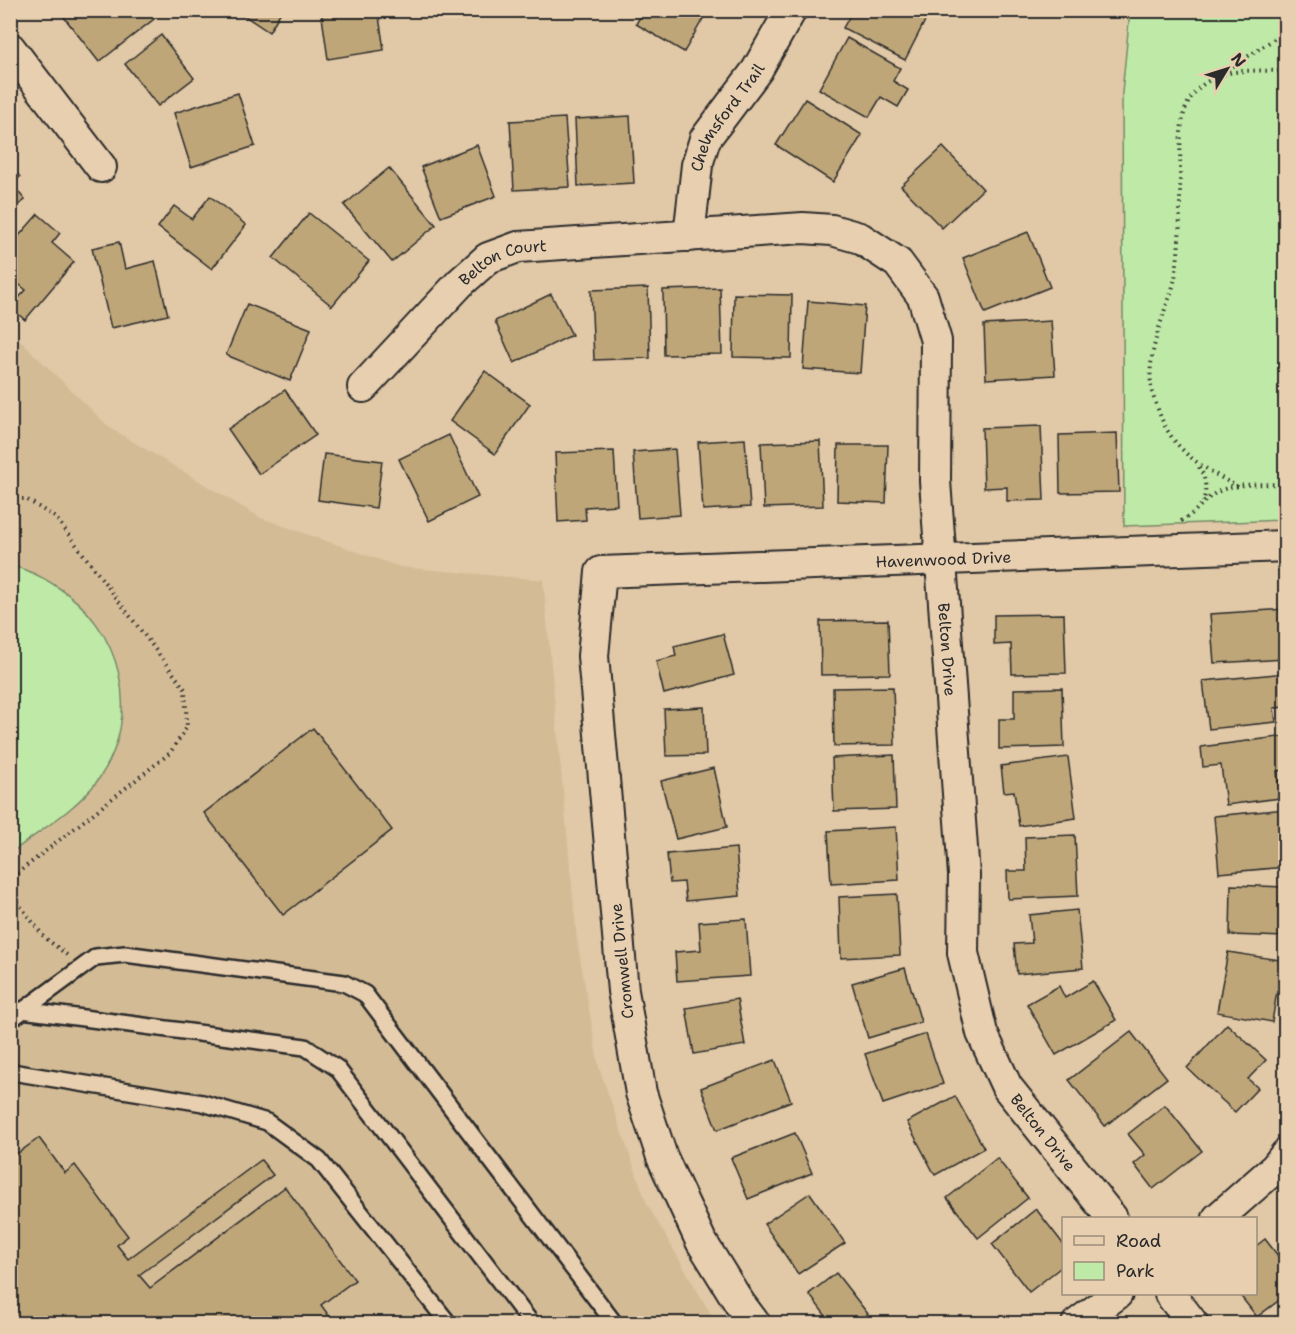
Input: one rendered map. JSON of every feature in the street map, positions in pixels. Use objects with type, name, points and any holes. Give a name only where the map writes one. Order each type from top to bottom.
[{"type":"street","name":"Chelmsford Trail","points":[[689,236],[697,165],[705,139],[757,70],[791,10]]},
{"type":"street","points":[[10,48],[101,167]]},
{"type":"street","name":"Belton Drive","points":[[689,236],[803,228],[832,230],[860,238],[898,263],[923,297],[936,341],[935,481],[964,875],[963,953],[982,1033],[1007,1087],[1111,1217]]},
{"type":"street","name":"Belton Court","points":[[363,387],[460,283],[488,258],[518,247],[689,236]]},
{"type":"street","name":"Havenwood Drive","points":[[601,572],[1286,546]]},
{"type":"street","name":"Cromwell Drive","points":[[601,572],[592,656],[623,991],[641,1093],[662,1156],[701,1241],[740,1304],[755,1323]]},
{"type":"street","points":[[1219,1217],[1275,1168],[1286,1154]]},
{"type":"street","points":[[1077,1323],[1114,1295]]},
{"type":"street","points":[[1172,1295],[1193,1323]]},
{"type":"lane","points":[[16,1015],[96,957],[125,954],[344,982],[365,994],[615,1323]]},
{"type":"lane","points":[[16,1015],[305,1047],[337,1068],[532,1323]]},
{"type":"lane","points":[[10,1071],[203,1103],[267,1122],[319,1160],[449,1323]]},
{"type":"path","points":[[1286,32],[1284,45],[1286,51]]},
{"type":"path","points":[[1238,486],[1197,464],[1179,447],[1167,430],[1150,384],[1154,351],[1175,280],[1183,115],[1194,93],[1205,83],[1286,32]]},
{"type":"path","points":[[1220,75],[1232,72],[1286,71]]},
{"type":"path","points":[[1197,464],[1206,487],[1202,505]]},
{"type":"path","points":[[1180,522],[1211,496],[1224,489],[1238,486],[1286,484]]},
{"type":"path","points":[[10,499],[26,499],[56,518],[185,689],[188,727],[170,753],[10,879]]},
{"type":"path","points":[[10,892],[44,937],[82,967]]},
{"type":"shaded area","points":[[10,331],[110,428],[261,518],[400,567],[543,580],[577,940],[599,1068],[647,1204],[716,1323],[11,1323]]},
{"type":"green space","points":[[1130,11],[1285,11],[1285,520],[1124,526],[1122,93]]},
{"type":"green space","points":[[11,566],[35,574],[79,603],[97,625],[110,649],[119,674],[122,701],[120,728],[112,755],[98,780],[69,810],[11,853]]},
{"type":"building","points":[[72,10],[147,10],[154,19],[99,62],[64,17]]},
{"type":"building","points":[[236,10],[282,10],[269,32]]},
{"type":"building","points":[[321,10],[378,10],[384,50],[328,59]]},
{"type":"building","points":[[644,10],[708,10],[684,52],[636,24]]},
{"type":"building","points":[[853,10],[930,11],[905,60],[843,28]]},
{"type":"building","points":[[161,35],[194,78],[158,106],[125,64]]},
{"type":"building","points":[[847,38],[900,68],[893,81],[908,90],[898,107],[881,97],[869,117],[819,89]]},
{"type":"building","points":[[238,93],[255,146],[191,167],[174,113]]},
{"type":"building","points":[[805,99],[862,135],[833,182],[776,145]]},
{"type":"building","points":[[630,116],[634,183],[578,186],[575,119]]},
{"type":"building","points":[[565,118],[570,187],[514,190],[510,121]]},
{"type":"building","points":[[477,145],[496,196],[441,217],[421,167]]},
{"type":"building","points":[[943,147],[983,189],[942,228],[901,186]]},
{"type":"building","points":[[10,165],[20,177],[12,184],[25,200],[10,211]]},
{"type":"building","points":[[389,168],[436,225],[392,262],[344,205]]},
{"type":"building","points":[[210,196],[246,225],[212,269],[158,227],[174,206],[192,219]]},
{"type":"building","points":[[309,213],[369,261],[332,306],[273,258]]},
{"type":"building","points":[[38,214],[60,233],[52,243],[74,262],[25,320],[10,307],[26,290],[10,277],[10,246]]},
{"type":"building","points":[[1028,232],[1050,287],[985,313],[963,258]]},
{"type":"building","points":[[119,242],[125,269],[155,261],[168,315],[111,328],[92,248]]},
{"type":"building","points":[[648,288],[650,358],[594,360],[591,290]]},
{"type":"building","points":[[720,288],[722,354],[664,355],[663,290]]},
{"type":"building","points":[[551,294],[572,335],[514,363],[495,321]]},
{"type":"building","points":[[734,294],[792,295],[791,358],[733,357]]},
{"type":"building","points":[[808,301],[865,306],[860,373],[803,369]]},
{"type":"building","points":[[247,304],[311,329],[290,381],[226,355]]},
{"type":"building","points":[[1051,321],[1055,375],[986,379],[984,325]]},
{"type":"building","points":[[485,371],[530,404],[495,454],[450,421]]},
{"type":"building","points":[[285,390],[316,435],[259,474],[228,429]]},
{"type":"building","points":[[1041,426],[1044,500],[1007,501],[1007,487],[984,488],[982,428]]},
{"type":"building","points":[[1117,433],[1119,492],[1060,493],[1059,435]]},
{"type":"building","points":[[449,435],[478,497],[429,521],[399,459]]},
{"type":"building","points":[[745,439],[750,507],[703,510],[698,442]]},
{"type":"building","points":[[820,441],[823,506],[764,508],[761,443]]},
{"type":"building","points":[[838,445],[888,445],[886,503],[837,501]]},
{"type":"building","points":[[675,449],[680,515],[638,518],[633,452]]},
{"type":"building","points":[[614,451],[617,505],[585,507],[586,520],[558,522],[555,453]]},
{"type":"building","points":[[324,454],[382,461],[376,508],[318,500]]},
{"type":"building","points":[[1286,609],[1286,659],[1214,663],[1210,614]]},
{"type":"building","points":[[1064,614],[1066,673],[1012,674],[1011,644],[994,645],[994,615]]},
{"type":"building","points":[[888,620],[890,674],[821,675],[820,621]]},
{"type":"building","points":[[723,634],[734,675],[664,694],[656,661],[676,656],[674,646]]},
{"type":"building","points":[[1286,673],[1286,707],[1274,708],[1276,722],[1209,729],[1203,681]]},
{"type":"building","points":[[893,687],[895,745],[834,746],[833,688]]},
{"type":"building","points":[[1062,688],[1064,747],[999,749],[999,719],[1014,719],[1014,689]]},
{"type":"building","points":[[704,707],[706,755],[666,756],[664,709]]},
{"type":"building","points":[[313,728],[392,830],[283,915],[204,813]]},
{"type":"building","points":[[1286,736],[1286,770],[1277,771],[1280,798],[1226,805],[1221,765],[1203,767],[1201,747]]},
{"type":"building","points":[[894,755],[896,809],[834,811],[832,758]]},
{"type":"building","points":[[1068,757],[1076,818],[1019,826],[1014,791],[1004,792],[1001,766]]},
{"type":"building","points":[[714,768],[727,827],[676,839],[661,781]]},
{"type":"building","points":[[1286,809],[1286,867],[1219,873],[1214,816]]},
{"type":"building","points":[[896,827],[899,880],[831,884],[828,831]]},
{"type":"building","points":[[1075,835],[1078,896],[1008,899],[1007,871],[1026,871],[1025,837]]},
{"type":"building","points":[[736,848],[740,896],[686,901],[684,882],[670,883],[667,854]]},
{"type":"building","points":[[1231,885],[1286,887],[1286,937],[1230,935]]},
{"type":"building","points":[[897,894],[900,955],[841,958],[839,897]]},
{"type":"building","points":[[1077,910],[1083,968],[1017,974],[1014,944],[1032,943],[1029,915]]},
{"type":"building","points":[[746,919],[750,976],[677,981],[675,952],[701,950],[699,922]]},
{"type":"building","points":[[1228,952],[1286,961],[1286,992],[1277,991],[1272,1022],[1217,1012]]},
{"type":"building","points":[[905,968],[921,1022],[868,1038],[852,983]]},
{"type":"building","points":[[1093,981],[1116,1020],[1056,1055],[1027,1004],[1059,986],[1065,998]]},
{"type":"building","points":[[737,999],[745,1045],[694,1054],[686,1008]]},
{"type":"building","points":[[1227,1024],[1266,1060],[1248,1079],[1258,1088],[1235,1112],[1187,1068]]},
{"type":"building","points":[[1131,1032],[1167,1078],[1105,1126],[1069,1080]]},
{"type":"building","points":[[926,1034],[943,1084],[883,1104],[865,1054]]},
{"type":"building","points":[[775,1060],[791,1101],[717,1130],[701,1088]]},
{"type":"building","points":[[955,1096],[984,1148],[935,1175],[907,1122]]},
{"type":"building","points":[[1165,1105],[1202,1151],[1153,1189],[1134,1164],[1145,1155],[1128,1134]]},
{"type":"building","points":[[795,1133],[812,1173],[748,1199],[731,1158]]},
{"type":"building","points":[[39,1138],[65,1173],[75,1165],[128,1236],[117,1245],[128,1259],[261,1160],[273,1175],[139,1275],[150,1288],[285,1187],[355,1280],[321,1305],[335,1324],[10,1324],[10,1159]]},
{"type":"building","points":[[997,1158],[1028,1198],[978,1238],[947,1198]]},
{"type":"building","points":[[810,1193],[845,1243],[798,1274],[764,1224]]},
{"type":"building","points":[[1036,1209],[1062,1242],[1062,1267],[1029,1292],[992,1244]]},
{"type":"building","points":[[1265,1239],[1286,1266],[1286,1295],[1257,1317],[1240,1295],[1257,1295],[1257,1245]]},
{"type":"building","points":[[836,1273],[868,1314],[856,1324],[832,1324],[809,1294]]},
{"type":"building","points":[[894,1317],[899,1324],[886,1324]]}]
